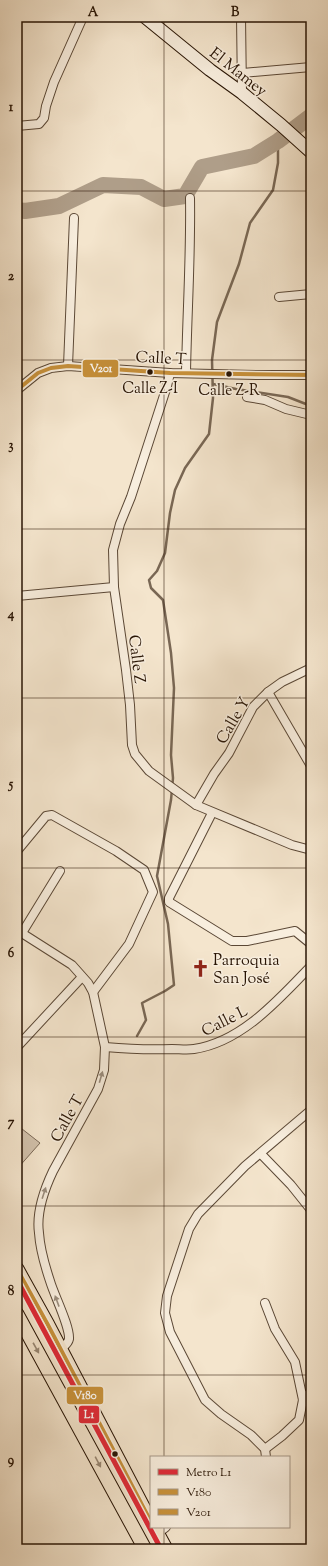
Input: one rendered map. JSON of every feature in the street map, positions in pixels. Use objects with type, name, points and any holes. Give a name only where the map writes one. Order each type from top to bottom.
[{"type":"main road","points":[[17,1268],[150,1520]]},
{"type":"main road","points":[[17,1314],[144,1549]]},
{"type":"main road","points":[[159,1529],[166,1549]]},
{"type":"street","points":[[17,126],[39,124],[44,118],[46,106],[54,82],[83,17]]},
{"type":"street","name":"El Mamey","points":[[145,17],[210,70],[281,124],[311,152]]},
{"type":"street","points":[[241,17],[243,74],[242,93]]},
{"type":"street","points":[[243,74],[311,67]]},
{"type":"street","points":[[186,373],[190,198]]},
{"type":"street","points":[[68,366],[74,218]]},
{"type":"street","points":[[279,297],[311,294]]},
{"type":"street","name":"Calle T","points":[[17,390],[38,373],[51,368],[68,366],[170,373],[311,375]]},
{"type":"street","name":"Calle Z","points":[[170,373],[131,497],[120,524],[113,550],[114,587],[128,691],[132,745],[136,754],[149,771],[196,806],[292,845],[311,850]]},
{"type":"street","points":[[247,397],[265,400],[286,409],[311,415]]},
{"type":"street","points":[[17,596],[114,587]]},
{"type":"street","name":"Calle Y","points":[[196,806],[214,774],[229,753],[253,706],[268,692],[282,682],[311,668]]},
{"type":"street","points":[[268,692],[311,766]]},
{"type":"street","points":[[212,813],[169,898],[169,902],[232,941],[247,941],[295,931],[311,944]]},
{"type":"street","points":[[17,852],[46,816],[52,815],[116,851],[144,870],[153,892],[129,944],[93,992]]},
{"type":"street","points":[[19,931],[60,871]]},
{"type":"street","name":"Calle T","points":[[19,931],[72,965],[82,977],[93,992],[105,1048],[104,1070],[98,1089],[53,1171],[42,1200],[38,1232],[43,1257],[69,1339],[61,1349]]},
{"type":"street","name":"Calle L","points":[[105,1048],[154,1050],[193,1049],[209,1045],[230,1036],[261,1016],[311,966]]},
{"type":"street","points":[[17,1047],[82,977]]},
{"type":"street","points":[[266,1303],[276,1328],[295,1362],[303,1400],[299,1420],[266,1453],[251,1434],[221,1414],[205,1400],[170,1332],[165,1313],[167,1296],[189,1229],[198,1214],[245,1166],[311,1110]]},
{"type":"street","points":[[260,1154],[291,1185],[311,1210]]},
{"type":"street","points":[[303,1400],[311,1392]]},
{"type":"shaded area","points":[[17,1125],[40,1143],[17,1169]]},
{"type":"waterway","points":[[17,210],[25,211],[59,206],[103,185],[141,187],[164,199],[185,196],[202,167],[254,156],[278,141],[311,116]]},
{"type":"waterway","points":[[137,1036],[146,1020],[142,1003],[174,985],[168,924],[157,876],[171,800],[173,778],[171,755],[174,688],[171,653],[163,600],[151,588],[149,580],[157,571],[165,553],[170,513],[175,490],[185,468],[209,434],[213,398],[212,360],[217,322],[239,264],[250,223],[273,190],[278,163],[278,141]]},
{"type":"waterway","points":[[213,384],[288,397],[311,406]]},
{"type":"metro line","name":"L1","points":[[17,1280],[161,1549]]},
{"type":"transit line","name":"V201","points":[[17,390],[38,373],[51,368],[68,366],[170,373],[311,375]]},
{"type":"transit line","name":"V180","points":[[17,1269],[150,1520]]},
{"type":"place","name":"Calle Z-I","points":[[150,372]]},
{"type":"place","name":"Calle Z-R","points":[[229,374]]},
{"type":"place","name":"Parroquia San José","points":[[200,968]]}]
